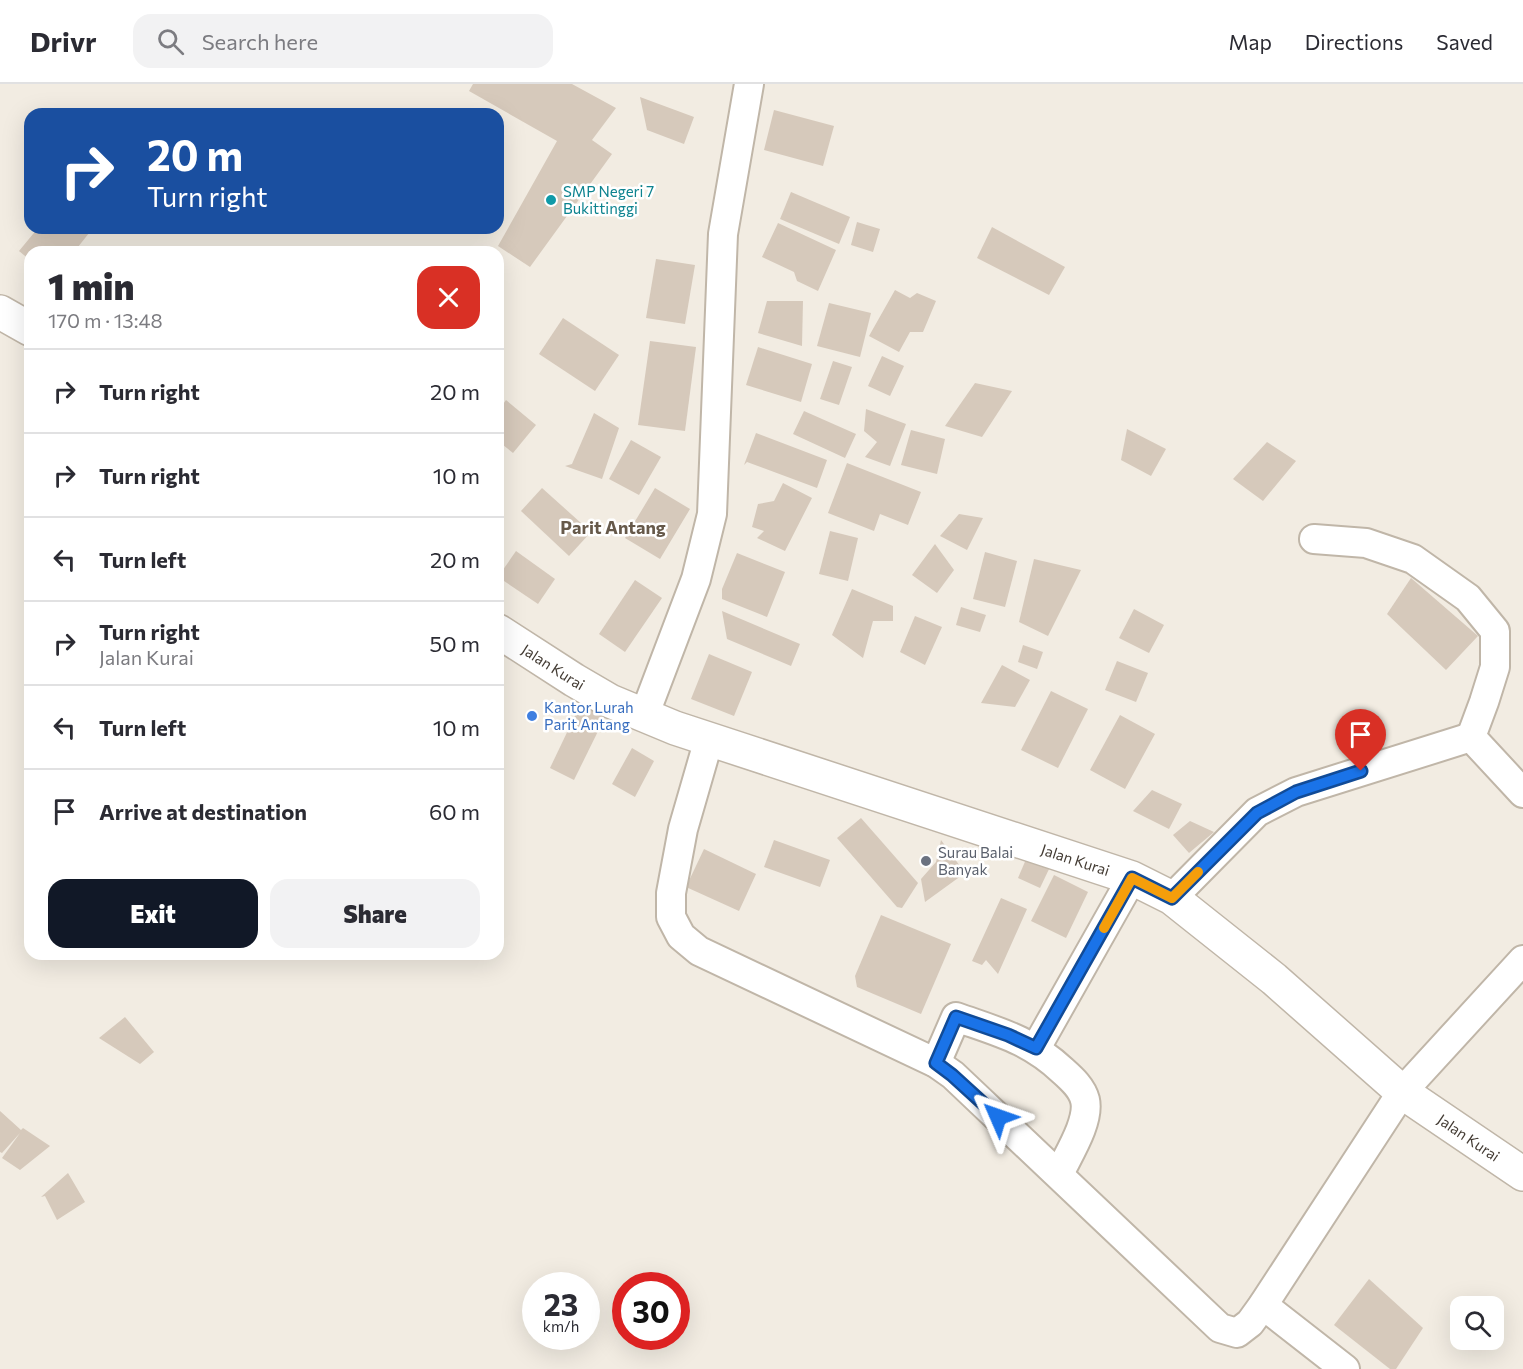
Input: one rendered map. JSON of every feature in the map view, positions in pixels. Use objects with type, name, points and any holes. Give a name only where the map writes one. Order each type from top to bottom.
[{"type":"street","points":[[644,716],[696,579],[712,514],[723,234],[749,84]]},
{"type":"street","points":[[0,312],[24,326]]},
{"type":"street","points":[[1314,539],[1366,543],[1413,559],[1468,598],[1494,631],[1495,667],[1471,737]]},
{"type":"street","name":"Jalan Kurai","points":[[504,635],[610,701],[644,716],[1132,878],[1172,898],[1274,979],[1402,1092],[1523,1174]]},
{"type":"street","points":[[1471,737],[1523,793]]},
{"type":"street","points":[[1172,898],[1257,813],[1267,807],[1296,792],[1471,737]]},
{"type":"street","points":[[709,739],[682,829],[671,893],[671,917],[681,936],[699,951],[936,1063],[952,1075],[1059,1174],[1220,1328],[1237,1333],[1250,1323],[1263,1305],[1402,1092],[1523,960]]},
{"type":"street","points":[[1036,1048],[1132,878]]},
{"type":"street","points":[[936,1063],[956,1017],[1008,1035],[1036,1048],[1076,1083],[1085,1101],[1082,1125],[1059,1174]]},
{"type":"street","points":[[1263,1305],[1345,1369]]},
{"type":"building","name":"SMP Negeri 7 Bukittinggi","points":[[473,84],[572,84],[616,108],[592,140],[612,154],[530,267],[504,250],[504,246],[498,246],[557,141],[504,111],[504,108],[499,108],[469,91]]},
{"type":"building","points":[[640,97],[694,117],[684,144],[647,130]]},
{"type":"building","points":[[774,110],[834,126],[823,166],[764,150]]},
{"type":"building","points":[[791,192],[850,217],[839,244],[780,219]]},
{"type":"building","points":[[857,222],[880,229],[873,252],[851,245]]},
{"type":"building","points":[[778,223],[836,250],[818,291],[797,281],[794,272],[762,257]]},
{"type":"building","points":[[992,227],[1065,267],[1049,295],[977,258]]},
{"type":"building","points":[[33,234],[88,234],[79,246],[24,246],[24,255],[19,251]]},
{"type":"building","points":[[656,259],[695,265],[685,324],[646,318]]},
{"type":"building","points":[[895,290],[910,298],[917,293],[936,301],[923,332],[910,332],[899,352],[869,336]]},
{"type":"building","points":[[767,301],[803,301],[802,346],[758,333]]},
{"type":"building","points":[[829,303],[871,313],[860,357],[817,346]]},
{"type":"building","points":[[563,318],[619,355],[595,391],[539,354]]},
{"type":"building","points":[[650,341],[696,347],[685,431],[638,425]]},
{"type":"building","points":[[758,347],[812,364],[801,402],[746,385]]},
{"type":"building","points":[[882,356],[904,366],[890,396],[868,386]]},
{"type":"building","points":[[833,361],[852,367],[839,405],[820,399]]},
{"type":"building","points":[[975,383],[1012,391],[982,437],[945,426]]},
{"type":"building","points":[[506,400],[536,425],[513,453],[504,446],[504,403]]},
{"type":"building","points":[[866,409],[906,424],[890,466],[865,457],[877,442],[864,431]]},
{"type":"building","points":[[804,411],[856,434],[845,458],[793,434]]},
{"type":"building","points":[[594,413],[619,428],[602,479],[565,466],[572,464]]},
{"type":"building","points":[[1127,429],[1166,449],[1151,476],[1121,460]]},
{"type":"building","points":[[911,430],[945,439],[937,474],[901,465]]},
{"type":"building","points":[[756,433],[827,460],[817,488],[747,462],[744,465]]},
{"type":"building","points":[[631,440],[661,457],[639,495],[609,479]]},
{"type":"building","points":[[1267,442],[1296,461],[1263,501],[1233,479]]},
{"type":"building","points":[[847,463],[921,492],[908,525],[880,514],[874,531],[828,513]]},
{"type":"building","points":[[783,483],[812,498],[785,551],[757,538],[764,531],[752,527],[758,504],[774,501]]},
{"type":"building","points":[[542,488],[591,532],[569,556],[521,511]]},
{"type":"building","points":[[655,488],[690,509],[660,559],[625,538]]},
{"type":"building","points":[[959,514],[983,518],[967,550],[940,536]]},
{"type":"building","points":[[830,531],[858,538],[848,581],[819,574]]},
{"type":"building","points":[[935,544],[954,570],[937,593],[912,575]]},
{"type":"building","points":[[516,551],[555,579],[538,604],[504,581],[504,568]]},
{"type":"building","points":[[985,552],[1017,561],[1005,607],[973,599]]},
{"type":"building","points":[[737,553],[785,572],[767,617],[722,599],[722,589]]},
{"type":"building","points":[[1034,559],[1081,570],[1048,636],[1019,622]]},
{"type":"building","points":[[1411,578],[1478,636],[1446,670],[1387,614]]},
{"type":"building","points":[[635,580],[662,598],[625,652],[599,634]]},
{"type":"building","points":[[852,589],[893,606],[893,621],[873,621],[863,658],[832,635]]},
{"type":"building","points":[[961,607],[986,615],[980,632],[956,625]]},
{"type":"building","points":[[1134,609],[1164,625],[1149,653],[1119,638]]},
{"type":"building","points":[[722,611],[800,644],[791,666],[727,639]]},
{"type":"building","points":[[915,616],[942,627],[925,665],[900,652]]},
{"type":"building","points":[[1023,645],[1043,652],[1037,669],[1018,662]]},
{"type":"building","points":[[709,654],[752,672],[734,716],[691,699]]},
{"type":"building","points":[[1117,661],[1148,673],[1136,702],[1105,690]]},
{"type":"building","points":[[1002,665],[1030,680],[1015,707],[981,703]]},
{"type":"building","points":[[1051,691],[1088,709],[1058,768],[1021,750]]},
{"type":"building","points":[[582,701],[607,713],[574,780],[550,768]]},
{"type":"building","points":[[1120,715],[1155,734],[1125,789],[1090,770]]},
{"type":"building","points":[[632,748],[654,761],[635,797],[612,784]]},
{"type":"building","points":[[1152,790],[1182,804],[1169,829],[1133,811]]},
{"type":"building","points":[[861,818],[918,883],[902,908],[897,907],[837,838]]},
{"type":"building","points":[[1190,821],[1214,832],[1189,853],[1173,835]]},
{"type":"building","points":[[774,840],[830,860],[820,887],[764,867]]},
{"type":"building","points":[[941,840],[965,873],[925,902],[921,879],[936,862]]},
{"type":"building","points":[[704,849],[756,874],[739,911],[686,887]]},
{"type":"building","points":[[1027,857],[1050,867],[1040,888],[1018,878]]},
{"type":"building","points":[[1054,875],[1088,892],[1066,938],[1031,921]]},
{"type":"building","points":[[1001,898],[1027,909],[998,974],[986,960],[982,965],[972,961]]},
{"type":"building","points":[[881,915],[951,944],[921,1014],[857,987],[855,976]]},
{"type":"building","points":[[125,1017],[154,1052],[140,1064],[99,1038]]},
{"type":"building","points":[[0,1111],[21,1130],[23,1128],[50,1146],[20,1170],[2,1158],[20,1133],[2,1153],[0,1152]]},
{"type":"building","points":[[68,1173],[85,1202],[57,1220],[45,1196],[41,1197]]},
{"type":"building","points":[[1369,1279],[1423,1328],[1396,1369],[1390,1369],[1334,1325]]},
{"type":"slow traffic","points":[[1104,928],[1132,878],[1172,898],[1198,872]]},
{"type":"place","name":"SMP Negeri 7 Bukittinggi","points":[[551,200]]},
{"type":"place","name":"Kantor Lurah Parit Antang","points":[[532,716]]},
{"type":"place","name":"Surau Balai Banyak","points":[[926,861]]},
{"type":"district","name":"Parit Antang","points":[[613,527]]},
{"type":"route","points":[[998,1117],[936,1063],[956,1017],[1008,1035],[1036,1048],[1132,878],[1172,898],[1257,813],[1296,792],[1361,771]]}]
